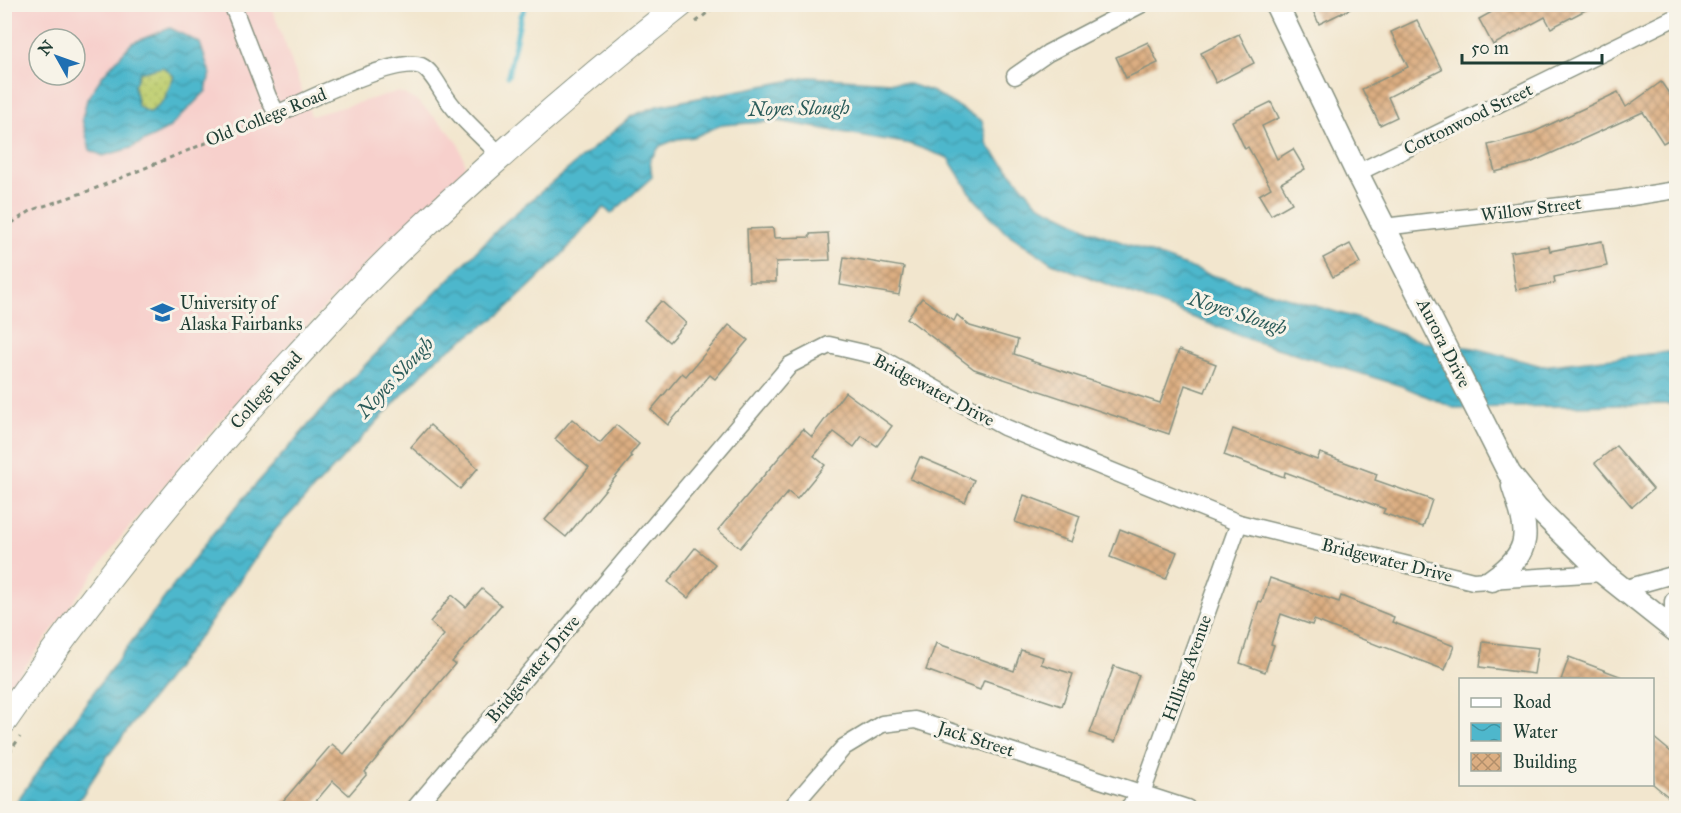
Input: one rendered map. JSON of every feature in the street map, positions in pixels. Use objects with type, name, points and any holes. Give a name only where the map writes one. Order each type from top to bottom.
[{"type":"main road","name":"College Road","points":[[12,729],[54,650],[223,438],[320,331],[409,240],[588,80],[687,14]]},
{"type":"street","points":[[232,4],[277,114]]},
{"type":"street","points":[[1015,76],[1048,53],[1142,4]]},
{"type":"street","name":"Aurora Drive","points":[[1276,4],[1357,173],[1509,473],[1537,508],[1603,573],[1677,631]]},
{"type":"street","name":"Cottonwood Street","points":[[1357,173],[1677,17]]},
{"type":"street","name":"Old College Road","points":[[277,114],[391,68],[407,65],[421,66],[434,78],[449,104],[501,156]]},
{"type":"street","name":"Willow Street","points":[[1384,226],[1677,190]]},
{"type":"street","name":"Bridgewater Drive","points":[[415,808],[790,365],[829,345],[877,356],[1004,428],[1239,523],[1473,581],[1603,573]]},
{"type":"street","points":[[1492,580],[1507,570],[1522,552],[1525,524],[1509,473]]},
{"type":"street","name":"Hilling Avenue","points":[[1128,808],[1142,793],[1239,523]]},
{"type":"street","points":[[1623,589],[1677,574]]},
{"type":"street","points":[[1677,602],[1677,609]]},
{"type":"street","name":"Jack Street","points":[[791,808],[844,747],[882,724],[915,720],[1187,808]]},
{"type":"path","points":[[687,14],[718,4]]},
{"type":"path","name":"Old College Road","points":[[4,228],[32,210],[94,189],[277,114]]},
{"type":"path","points":[[4,760],[12,729]]},
{"type":"shaded area","name":"University of Alaska Fairbanks","points":[[5,5],[271,5],[311,116],[396,92],[404,94],[417,101],[447,129],[458,143],[465,163],[464,168],[356,274],[282,352],[124,533],[5,694]]},
{"type":"green space","points":[[163,66],[174,76],[164,100],[150,113],[138,107],[134,86],[140,72]]},
{"type":"water","points":[[170,28],[200,43],[210,73],[206,91],[168,129],[131,148],[103,156],[90,150],[82,119],[87,99],[103,75],[132,43]],"holes":[[[163,67],[174,76],[164,100],[150,113],[138,107],[134,86],[140,72]]]},
{"type":"water","name":"Noyes Slough","points":[[809,77],[906,83],[933,92],[982,121],[988,146],[1038,204],[1097,233],[1205,273],[1356,318],[1423,342],[1474,348],[1542,366],[1676,351],[1676,404],[1454,408],[1402,386],[1254,341],[1052,263],[1004,231],[973,197],[948,158],[910,144],[778,121],[721,125],[694,137],[677,139],[660,146],[650,160],[652,177],[611,214],[604,207],[558,259],[503,312],[437,358],[275,530],[210,623],[107,757],[74,808],[12,808],[96,689],[214,532],[327,404],[505,222],[632,116],[657,106]]},
{"type":"building","points":[[1310,4],[1360,4],[1319,24]]},
{"type":"building","points":[[1506,4],[1597,4],[1551,28],[1545,17],[1493,45],[1479,19]]},
{"type":"building","points":[[1417,20],[1442,70],[1388,97],[1397,117],[1380,125],[1362,89],[1408,67],[1391,32]]},
{"type":"building","points":[[1239,34],[1254,63],[1216,83],[1201,53]]},
{"type":"building","points":[[1148,42],[1158,63],[1126,78],[1116,57]]},
{"type":"building","points":[[1661,82],[1677,105],[1677,135],[1663,143],[1643,112],[1530,163],[1495,172],[1488,145],[1530,134],[1618,92],[1626,107]]},
{"type":"building","points":[[1271,102],[1279,118],[1262,126],[1277,159],[1293,149],[1305,169],[1281,183],[1292,203],[1271,215],[1259,195],[1271,188],[1248,147],[1245,149],[1232,121]]},
{"type":"building","points":[[773,228],[774,238],[810,237],[810,234],[828,233],[830,260],[776,262],[776,282],[749,282],[747,229]]},
{"type":"building","points":[[1602,241],[1607,266],[1554,277],[1555,283],[1516,290],[1510,252],[1549,246],[1550,251]]},
{"type":"building","points":[[1350,244],[1360,263],[1333,277],[1323,258]]},
{"type":"building","points":[[844,257],[904,267],[899,295],[840,285]]},
{"type":"building","points":[[922,298],[954,321],[957,315],[970,326],[1018,340],[1014,354],[1160,403],[1179,350],[1216,364],[1205,392],[1185,385],[1169,434],[974,369],[907,318]]},
{"type":"building","points":[[661,301],[686,323],[669,342],[644,320]]},
{"type":"building","points":[[729,325],[748,340],[715,379],[710,375],[668,425],[651,410],[682,373],[686,376]]},
{"type":"building","points":[[845,392],[892,426],[877,446],[862,436],[854,447],[834,432],[814,456],[825,465],[797,499],[788,492],[740,548],[718,530],[803,429],[812,437]]},
{"type":"building","points":[[572,419],[600,443],[616,425],[639,444],[630,455],[632,457],[566,537],[545,520],[589,468],[555,439]]},
{"type":"building","points":[[430,425],[478,468],[460,489],[411,447]]},
{"type":"building","points":[[1233,429],[1317,460],[1320,453],[1377,474],[1375,480],[1432,500],[1423,527],[1383,513],[1385,509],[1285,472],[1284,477],[1224,455]]},
{"type":"building","points":[[1616,446],[1653,489],[1632,507],[1595,463]]},
{"type":"building","points":[[920,457],[974,480],[965,502],[910,479]]},
{"type":"building","points":[[1024,495],[1080,516],[1071,542],[1015,522]]},
{"type":"building","points":[[1120,529],[1177,552],[1166,579],[1110,557]]},
{"type":"building","points":[[695,548],[715,564],[688,598],[668,582]]},
{"type":"building","points":[[1270,578],[1339,602],[1341,596],[1394,617],[1392,622],[1454,646],[1445,670],[1314,620],[1312,625],[1281,614],[1265,672],[1240,663],[1259,601],[1262,602]]},
{"type":"building","points":[[482,589],[501,605],[452,662],[455,664],[365,772],[367,774],[349,795],[333,781],[310,808],[277,808],[332,744],[344,754],[444,635],[430,622],[452,595],[466,607]]},
{"type":"building","points":[[1483,642],[1538,648],[1534,674],[1480,667]]},
{"type":"building","points":[[936,643],[1014,671],[1021,650],[1043,657],[1041,664],[1073,674],[1062,706],[984,680],[980,690],[926,670]]},
{"type":"building","points":[[1569,657],[1625,678],[1562,678]]},
{"type":"building","points":[[1114,666],[1139,675],[1115,742],[1090,733]]},
{"type":"building","points":[[1654,738],[1677,757],[1677,804],[1654,785]]},
{"type":"waterway","points":[[508,76],[521,16],[527,4]]},
{"type":"place","name":"University of Alaska Fairbanks","points":[[162,313]]}]
